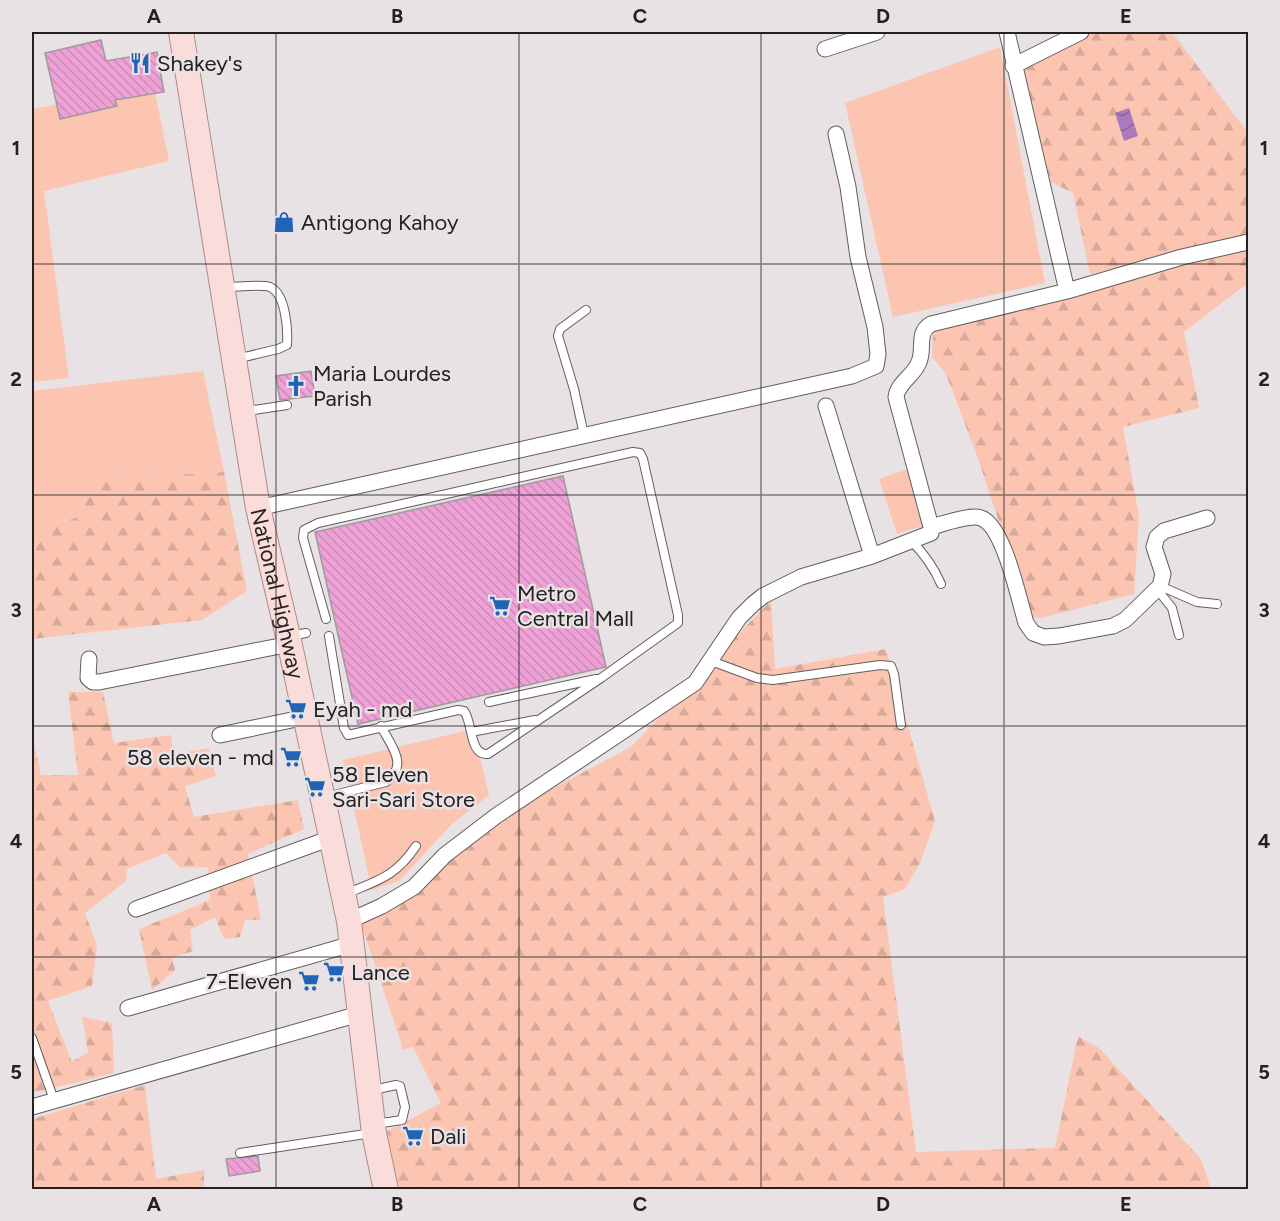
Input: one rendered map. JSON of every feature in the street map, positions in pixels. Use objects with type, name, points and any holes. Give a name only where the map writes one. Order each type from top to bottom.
[{"type":"main road","name":"National Highway","points":[[181,32],[258,508],[295,638],[306,717],[351,932],[373,1128],[386,1190]]},
{"type":"street","points":[[825,49],[877,32]]},
{"type":"street","points":[[1007,32],[1013,66],[1067,291]]},
{"type":"street","points":[[1013,66],[1081,32]]},
{"type":"street","points":[[258,508],[852,376],[876,366],[878,354],[875,327],[858,257],[848,187],[836,134]]},
{"type":"street","points":[[128,1008],[351,932],[382,906],[414,887],[446,855],[496,816],[695,683],[740,618],[763,596],[801,577],[872,556],[931,533],[896,397],[897,390],[919,364],[922,332],[931,324],[1067,291],[1182,257],[1248,242]]},
{"type":"street","points":[[826,406],[872,556]]},
{"type":"street","points":[[931,527],[973,517],[982,518],[990,524],[1004,546],[1026,622],[1033,633],[1044,637],[1113,626],[1125,620],[1158,587],[1163,574],[1154,547],[1157,537],[1164,531],[1208,518]]},
{"type":"street","points":[[89,659],[88,678],[93,682],[99,682],[295,638]]},
{"type":"street","points":[[220,735],[306,717]]},
{"type":"street","points":[[136,909],[331,838]]},
{"type":"street","points":[[32,1107],[359,1014]]},
{"type":"lane","points":[[222,286],[269,287],[276,292],[281,302],[288,327],[287,345],[278,350],[234,359]]},
{"type":"lane","points":[[584,435],[574,389],[558,336],[560,329],[586,310]]},
{"type":"lane","points":[[242,412],[287,405]]},
{"type":"lane","points":[[326,619],[303,538],[304,530],[318,523],[633,452],[640,453],[678,623],[496,749],[484,754],[475,747],[467,715],[464,711],[458,710],[348,735],[344,728],[330,636]]},
{"type":"lane","points":[[911,540],[926,556],[941,584]]},
{"type":"lane","points":[[1158,587],[1197,602],[1217,604]]},
{"type":"lane","points":[[1158,587],[1172,609],[1179,635]]},
{"type":"lane","points":[[711,661],[757,678],[773,680],[880,665],[891,666],[901,725]]},
{"type":"lane","points":[[489,702],[601,678]]},
{"type":"lane","points":[[471,732],[538,719]]},
{"type":"lane","points":[[322,798],[386,782],[394,776],[397,771],[397,759],[392,741],[386,736],[381,726]]},
{"type":"lane","points":[[343,895],[386,877],[405,862],[416,846]]},
{"type":"lane","points":[[32,1038],[54,1100]]},
{"type":"lane","points":[[240,1153],[373,1128],[402,1120],[405,1107],[400,1086],[369,1091]]},
{"type":"green space","points":[[1066,32],[1172,32],[1248,133],[1248,235],[1090,274],[1073,193],[1051,182],[1022,72]]},
{"type":"green space","points":[[1000,47],[1045,283],[893,317],[845,103]]},
{"type":"green space","points":[[154,87],[169,161],[44,191],[69,378],[32,382],[32,109]]},
{"type":"green space","points":[[1248,248],[1248,283],[1184,332],[1199,408],[1123,427],[1139,516],[1134,594],[1041,618],[1030,617],[979,461],[946,374],[932,357],[933,331],[1182,263]]},
{"type":"green space","points":[[203,371],[224,472],[90,480],[79,517],[32,531],[32,391]]},
{"type":"green space","points":[[908,469],[926,525],[897,534],[879,479]]},
{"type":"green space","points":[[224,472],[247,591],[202,620],[32,639],[32,531],[79,517],[90,480]]},
{"type":"green space","points":[[771,600],[775,669],[886,649],[935,821],[920,863],[905,889],[883,897],[916,1152],[1055,1148],[1078,1036],[1099,1048],[1201,1159],[1211,1189],[387,1189],[380,1135],[441,1103],[413,1047],[402,1050],[361,924],[489,822],[631,747]]},
{"type":"green space","points":[[68,692],[103,692],[114,743],[171,735],[173,754],[209,748],[216,776],[185,786],[194,817],[298,800],[304,829],[248,854],[261,920],[245,920],[240,937],[224,939],[215,917],[190,930],[193,951],[172,958],[175,970],[152,990],[139,929],[210,900],[208,867],[180,868],[166,853],[127,869],[126,881],[85,913],[97,945],[92,986],[48,1001],[72,1062],[88,1052],[82,1017],[112,1023],[114,1073],[32,1093],[32,735],[41,775],[78,775]]},
{"type":"green space","points":[[473,729],[489,795],[452,824],[399,881],[372,890],[343,760]]},
{"type":"green space","points":[[145,1085],[156,1179],[204,1170],[204,1189],[32,1189],[32,1119]]},
{"type":"water","points":[[1129,108],[1138,136],[1124,141],[1115,113]]},
{"type":"building","points":[[101,40],[106,61],[157,52],[164,92],[115,100],[117,106],[60,119],[45,53]]},
{"type":"building","name":"Maria Lourdes Parish","points":[[311,371],[315,396],[280,400],[276,376]]},
{"type":"building","points":[[563,476],[606,667],[358,724],[315,532]]},
{"type":"building","points":[[258,1156],[260,1171],[229,1176],[226,1159]]},
{"type":"place","name":"Shakey's","points":[[140,63]]},
{"type":"place","name":"Antigong Kahoy","points":[[284,222]]},
{"type":"place","name":"Maria Lourdes Parish","points":[[296,386]]},
{"type":"place","name":"Metro Central Mall","points":[[500,606]]},
{"type":"place","name":"Eyah - md","points":[[296,709]]},
{"type":"place","name":"58 eleven - md","points":[[291,757]]},
{"type":"place","name":"58 Eleven Sari-Sari Store","points":[[315,787]]},
{"type":"place","name":"Lance","points":[[334,972]]},
{"type":"place","name":"7-Eleven","points":[[309,981]]},
{"type":"place","name":"Dali","points":[[413,1136]]}]
